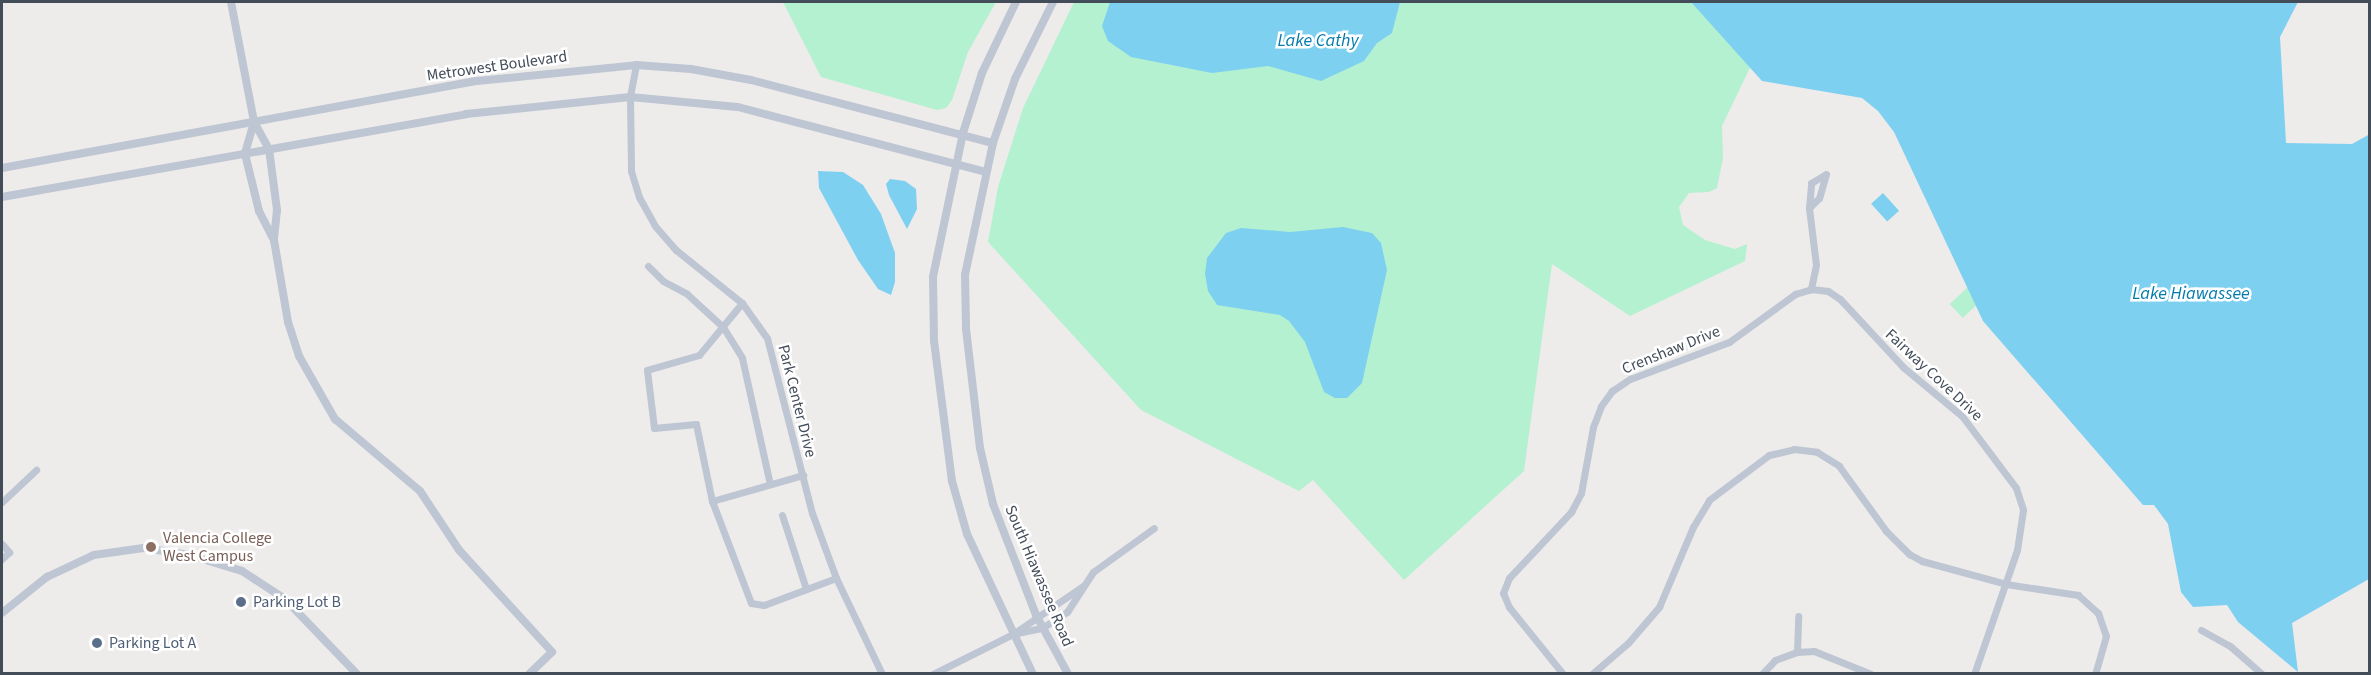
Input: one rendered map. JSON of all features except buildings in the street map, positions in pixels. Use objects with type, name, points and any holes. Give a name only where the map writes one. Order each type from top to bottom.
[{"type":"street","points":[[231,2],[254,122],[269,149],[276,210],[274,240],[288,322],[314,389],[335,419],[420,491],[459,550],[552,652],[528,674]]},
{"type":"street","points":[[1016,2],[982,73],[963,133],[933,277],[940,411],[952,481],[967,534],[1033,674]]},
{"type":"street","name":"South Hiawassee Road","points":[[1053,2],[1015,79],[993,143],[985,172],[965,275],[970,385],[993,504],[1036,615],[1068,674]]},
{"type":"street","name":"Metrowest Boulevard","points":[[2,168],[477,81],[636,65],[691,69],[751,80],[963,133],[993,143]]},
{"type":"street","name":"Park Center Drive","points":[[636,65],[630,97],[631,171],[639,197],[656,226],[676,250],[742,303],[767,338],[777,366],[802,475],[836,578],[882,674]]},
{"type":"street","points":[[2,197],[466,114],[630,97],[738,106],[985,172]]},
{"type":"street","points":[[254,122],[245,154],[259,211],[274,240]]},
{"type":"street","points":[[1809,208],[1816,265],[1811,289]]},
{"type":"street","points":[[648,266],[663,281],[687,294],[723,327],[748,376],[770,484]]},
{"type":"street","name":"Fairway Cove Drive","points":[[1811,289],[1828,291],[1840,299],[1891,354],[1962,416],[2000,462],[2016,488],[2022,510],[2021,531],[2007,584],[1974,674]]},
{"type":"street","name":"Crenshaw Drive","points":[[1563,674],[1509,607],[1503,593],[1509,578],[1571,512],[1581,493],[1593,427],[1601,406],[1612,391],[1630,380],[1728,342],[1795,294],[1811,289]]},
{"type":"street","points":[[742,303],[699,355],[657,364],[646,375],[654,428],[687,422],[696,424],[712,501],[752,603],[764,605],[836,578]]},
{"type":"street","points":[[1592,674],[1659,607],[1693,526],[1709,500],[1769,455],[1794,449],[1817,452],[1839,466],[1886,531],[1909,554],[1935,566],[2007,584],[2078,595],[2098,613],[2106,636],[2095,674]]},
{"type":"street","points":[[2,502],[36,470]]},
{"type":"street","points":[[712,501],[802,475]]},
{"type":"street","points":[[2,487],[9,495]]},
{"type":"street","points":[[782,514],[806,589]]},
{"type":"street","points":[[933,674],[1013,634],[1036,615],[1083,585],[1105,561],[1154,528]]},
{"type":"street","points":[[2,544],[9,552],[2,559]]},
{"type":"street","points":[[2,613],[47,577],[93,555],[144,548],[189,555],[242,572],[285,599],[357,674]]},
{"type":"street","points":[[1013,634],[1042,628],[1075,604],[1083,585]]},
{"type":"street","points":[[1797,652],[1798,616]]},
{"type":"street","points":[[2201,630],[2230,646],[2262,674]]},
{"type":"street","points":[[1762,674],[1775,660],[1797,652],[1817,651],[1871,674]]},
{"type":"green space","points":[[783,2],[996,2],[968,52],[952,100],[946,108],[937,110],[821,77]]},
{"type":"green space","points":[[1074,2],[1733,2],[1757,53],[1722,126],[1723,158],[1717,188],[1709,192],[1689,193],[1679,207],[1683,225],[1705,240],[1735,249],[1747,244],[1745,261],[1630,316],[1552,264],[1524,471],[1404,580],[1313,480],[1299,491],[1141,410],[988,242],[998,187],[1023,108]]},
{"type":"green space","points":[[1968,287],[1981,301],[1963,318],[1950,304]]},
{"type":"water","name":"Lake Cathy","points":[[1110,2],[1400,2],[1392,33],[1377,43],[1364,61],[1321,81],[1268,66],[1212,73],[1131,57],[1108,41],[1102,26]]},
{"type":"water","name":"Lake Hiawassee","points":[[1691,2],[2298,2],[2280,37],[2286,143],[2352,144],[2370,134],[2369,579],[2292,623],[2298,672],[2238,622],[2227,605],[2193,607],[2181,592],[2168,524],[2154,505],[2143,505],[1983,321],[1894,132],[1878,111],[1862,98],[1762,81]]},
{"type":"water","points":[[818,171],[843,172],[863,185],[881,214],[895,253],[895,282],[891,295],[878,289],[858,260],[819,188]]},
{"type":"water","points":[[890,179],[905,181],[916,189],[917,209],[907,229],[889,195],[886,184]]},
{"type":"water","points":[[1883,193],[1899,211],[1887,222],[1871,204]]},
{"type":"water","points":[[1343,227],[1372,233],[1381,243],[1387,270],[1362,383],[1347,398],[1335,398],[1324,392],[1305,342],[1289,321],[1280,315],[1217,305],[1208,291],[1205,274],[1207,258],[1226,233],[1241,228],[1290,232]]},
{"type":"place","name":"Valencia College West Campus","points":[[151,547]]},
{"type":"place","name":"Parking Lot B","points":[[241,602]]},
{"type":"place","name":"Parking Lot A","points":[[97,643]]}]
